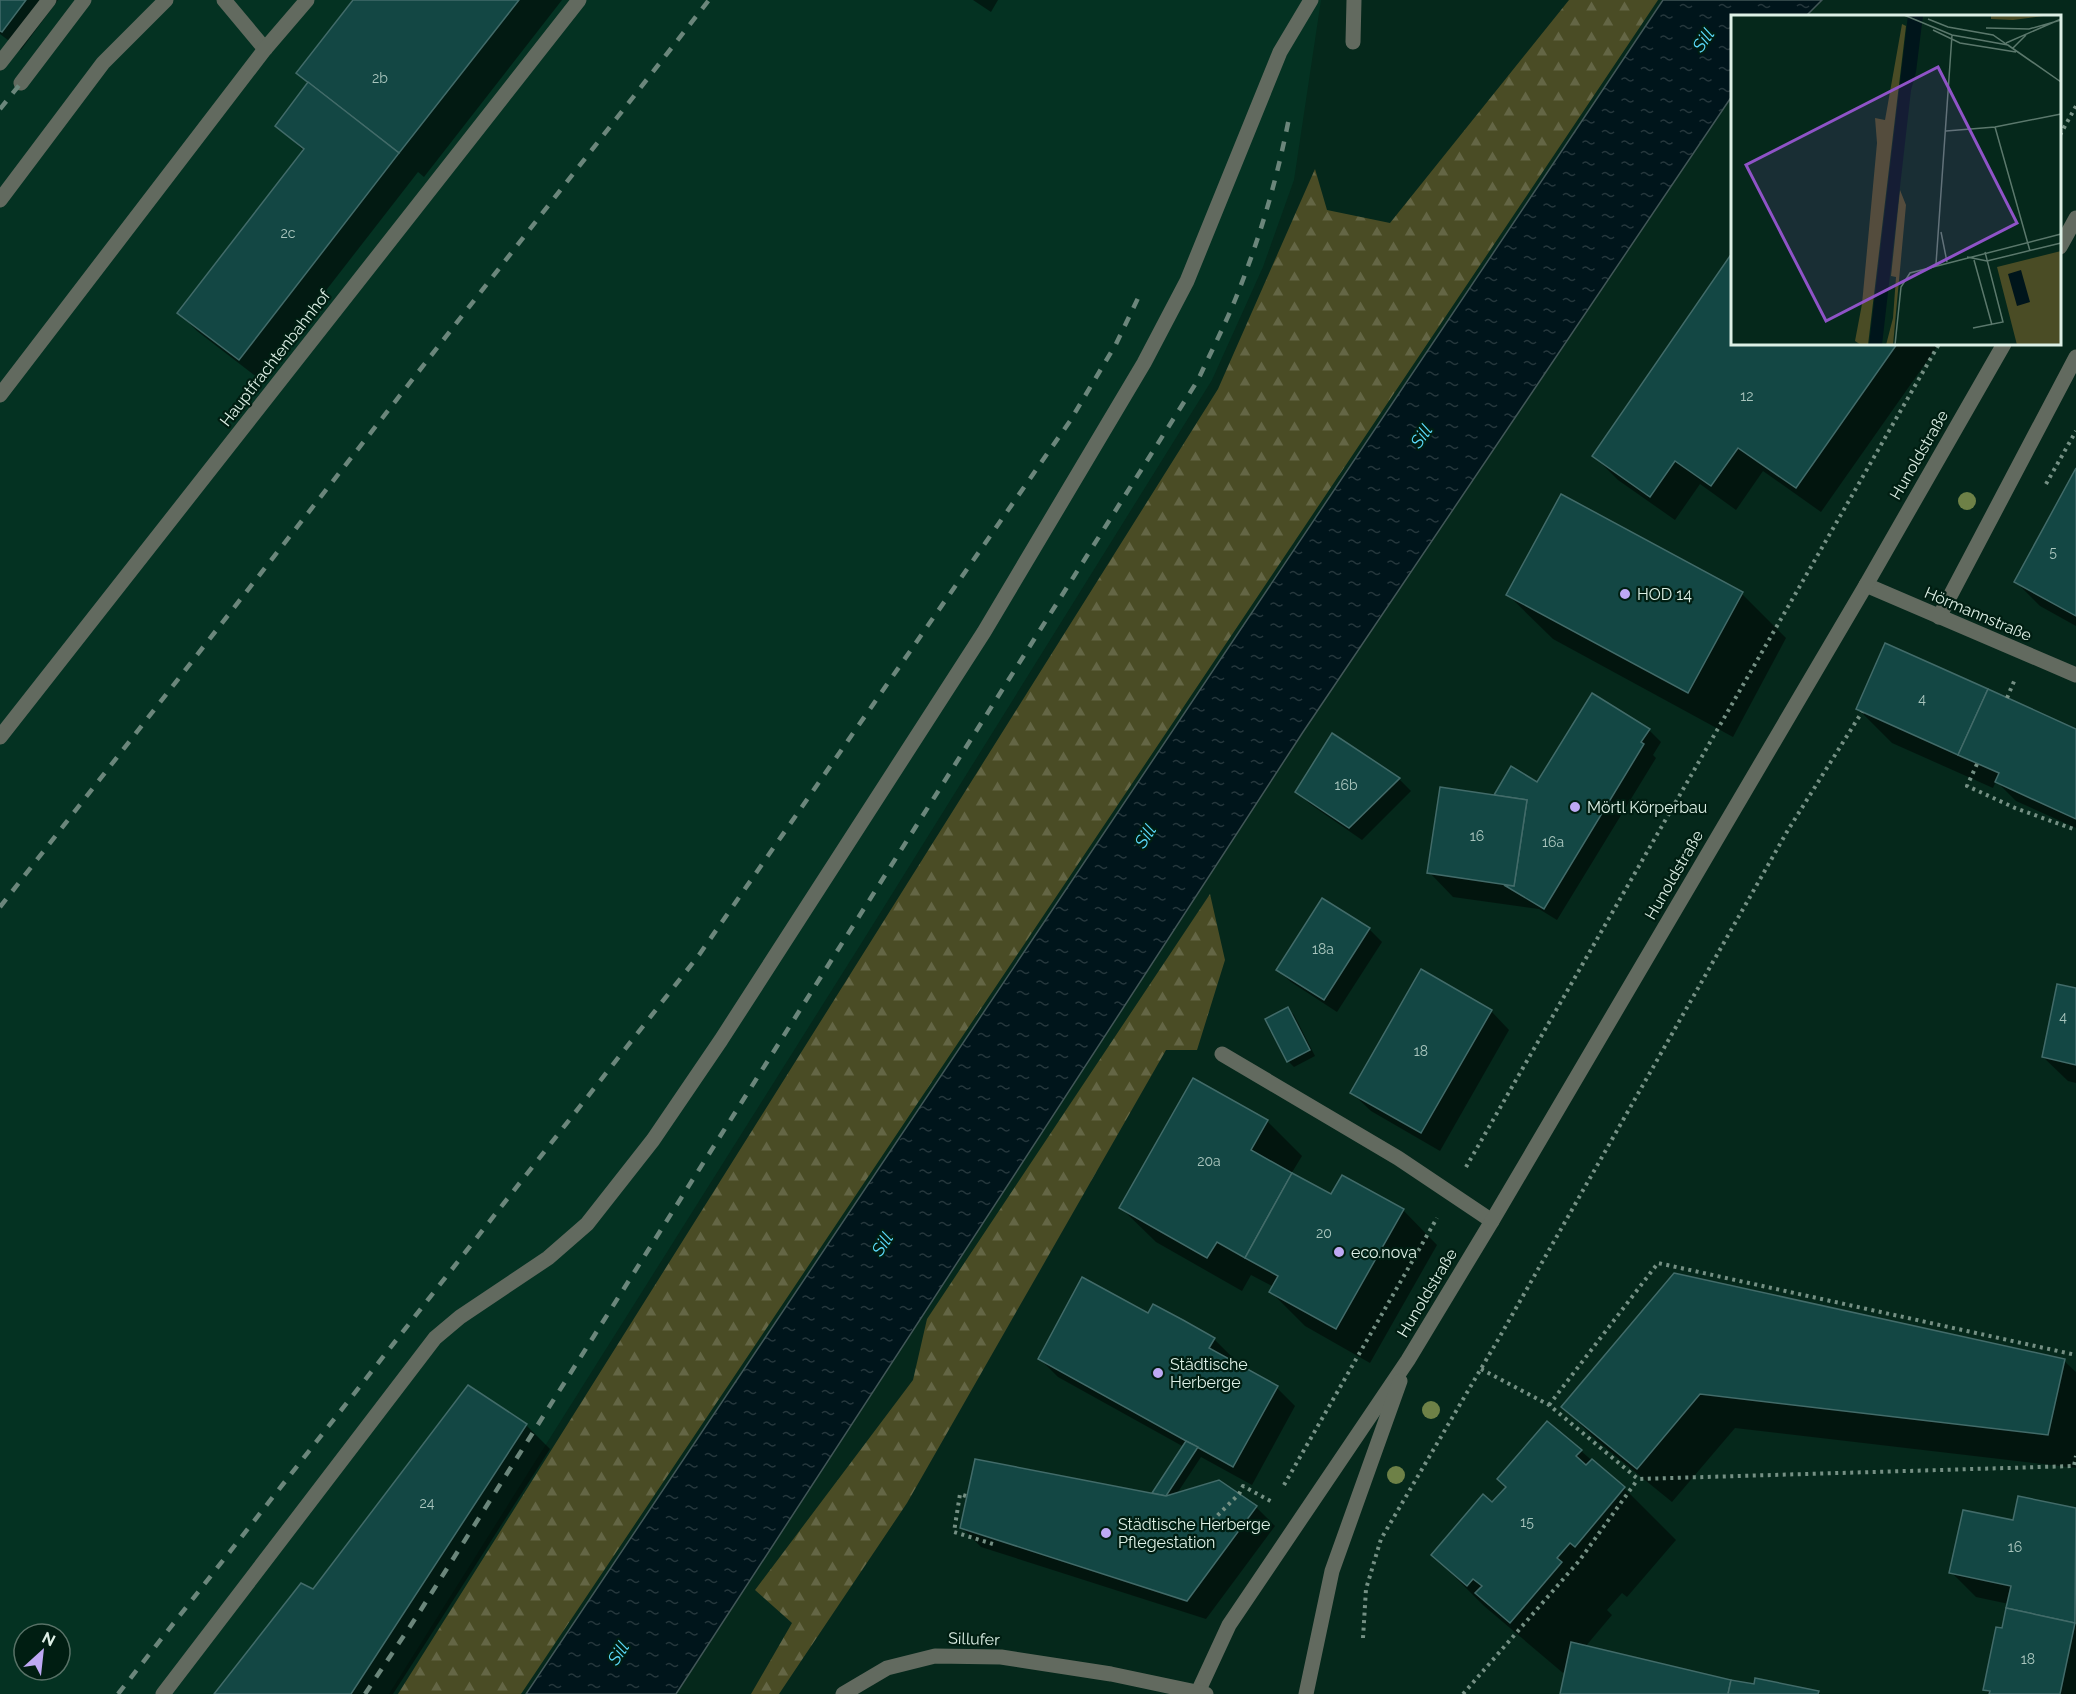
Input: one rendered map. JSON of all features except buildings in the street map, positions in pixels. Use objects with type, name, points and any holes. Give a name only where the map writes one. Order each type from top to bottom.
[{"type":"street","points":[[0,63],[49,0]]},
{"type":"street","points":[[21,83],[84,0]]},
{"type":"street","points":[[0,200],[103,63],[166,0]]},
{"type":"street","points":[[224,0],[265,49]]},
{"type":"street","points":[[0,395],[265,49],[307,0]]},
{"type":"street","name":"Hauptfrachtenbahnhof","points":[[0,737],[579,0]]},
{"type":"street","points":[[163,1694],[435,1338],[460,1317],[548,1258],[587,1224],[653,1140],[715,1049],[984,633],[1144,363],[1187,280],[1280,52],[1311,0]]},
{"type":"street","points":[[1353,42],[1354,0]]},
{"type":"street","points":[[2061,245],[2076,218]]},
{"type":"street","name":"Hunoldstraße","points":[[1111,1674],[1203,1693],[1229,1625],[1407,1360],[1492,1221],[1866,585],[2003,345]]},
{"type":"street","points":[[1939,617],[2076,357]]},
{"type":"street","name":"Hörmannstraße","points":[[1866,585],[2076,675]]},
{"type":"street","points":[[1222,1054],[1398,1158],[1492,1221]]},
{"type":"street","name":"Hunoldstraße","points":[[1306,1694],[1332,1571],[1407,1360]]},
{"type":"street","name":"Sillufer","points":[[843,1694],[887,1668],[935,1656],[1001,1657],[1111,1674]]},
{"type":"path","points":[[2061,133],[2076,106]]},
{"type":"path","points":[[1320,1422],[1939,345]]},
{"type":"path","points":[[1363,1638],[1366,1589],[1381,1539],[1481,1369],[1788,830],[1862,712]]},
{"type":"path","points":[[1977,764],[1967,786],[2015,808],[2076,830]]},
{"type":"path","points":[[1550,1405],[1658,1263],[2076,1355]]},
{"type":"path","points":[[1481,1369],[1550,1405],[1638,1479],[2075,1466],[2076,1456]]},
{"type":"path","points":[[1463,1694],[1579,1561],[1638,1479]]},
{"type":"path","points":[[1207,1526],[1239,1494],[1243,1485],[1274,1503]]},
{"type":"path","points":[[966,1496],[960,1494],[954,1532],[993,1544]]},
{"type":"shaded area","points":[[0,0],[1321,0],[1294,180],[1263,267],[1212,380],[389,1694],[0,1694]]},
{"type":"green space","points":[[1569,0],[1658,0],[521,1694],[398,1694],[1218,389],[1315,169],[1327,210],[1390,223]]},
{"type":"green space","points":[[1210,894],[1225,960],[1197,1050],[1166,1050],[907,1503],[779,1694],[751,1694],[792,1623],[755,1590],[913,1380],[927,1319]]},
{"type":"water","name":"Sill","points":[[1663,0],[1822,0],[1807,15],[1731,15],[1731,97],[1303,732],[676,1694],[526,1694]]},
{"type":"railway","points":[[0,907],[709,0]]},
{"type":"railway","points":[[0,109],[21,83]]},
{"type":"railway","points":[[365,1694],[417,1616],[1198,380],[1231,310],[1252,255],[1273,187],[1289,118]]},
{"type":"railway","points":[[118,1694],[699,955],[1070,421],[1116,344],[1140,294]]},
{"type":"place","name":"HOD 14","points":[[1625,594]]},
{"type":"place","name":"Mörtl Körperbau","points":[[1575,807]]},
{"type":"place","name":"eco.nova","points":[[1339,1252]]},
{"type":"place","name":"Städtische Herberge","points":[[1158,1373]]},
{"type":"place","name":"Städtische Herberge Pflegestation","points":[[1106,1533]]}]
